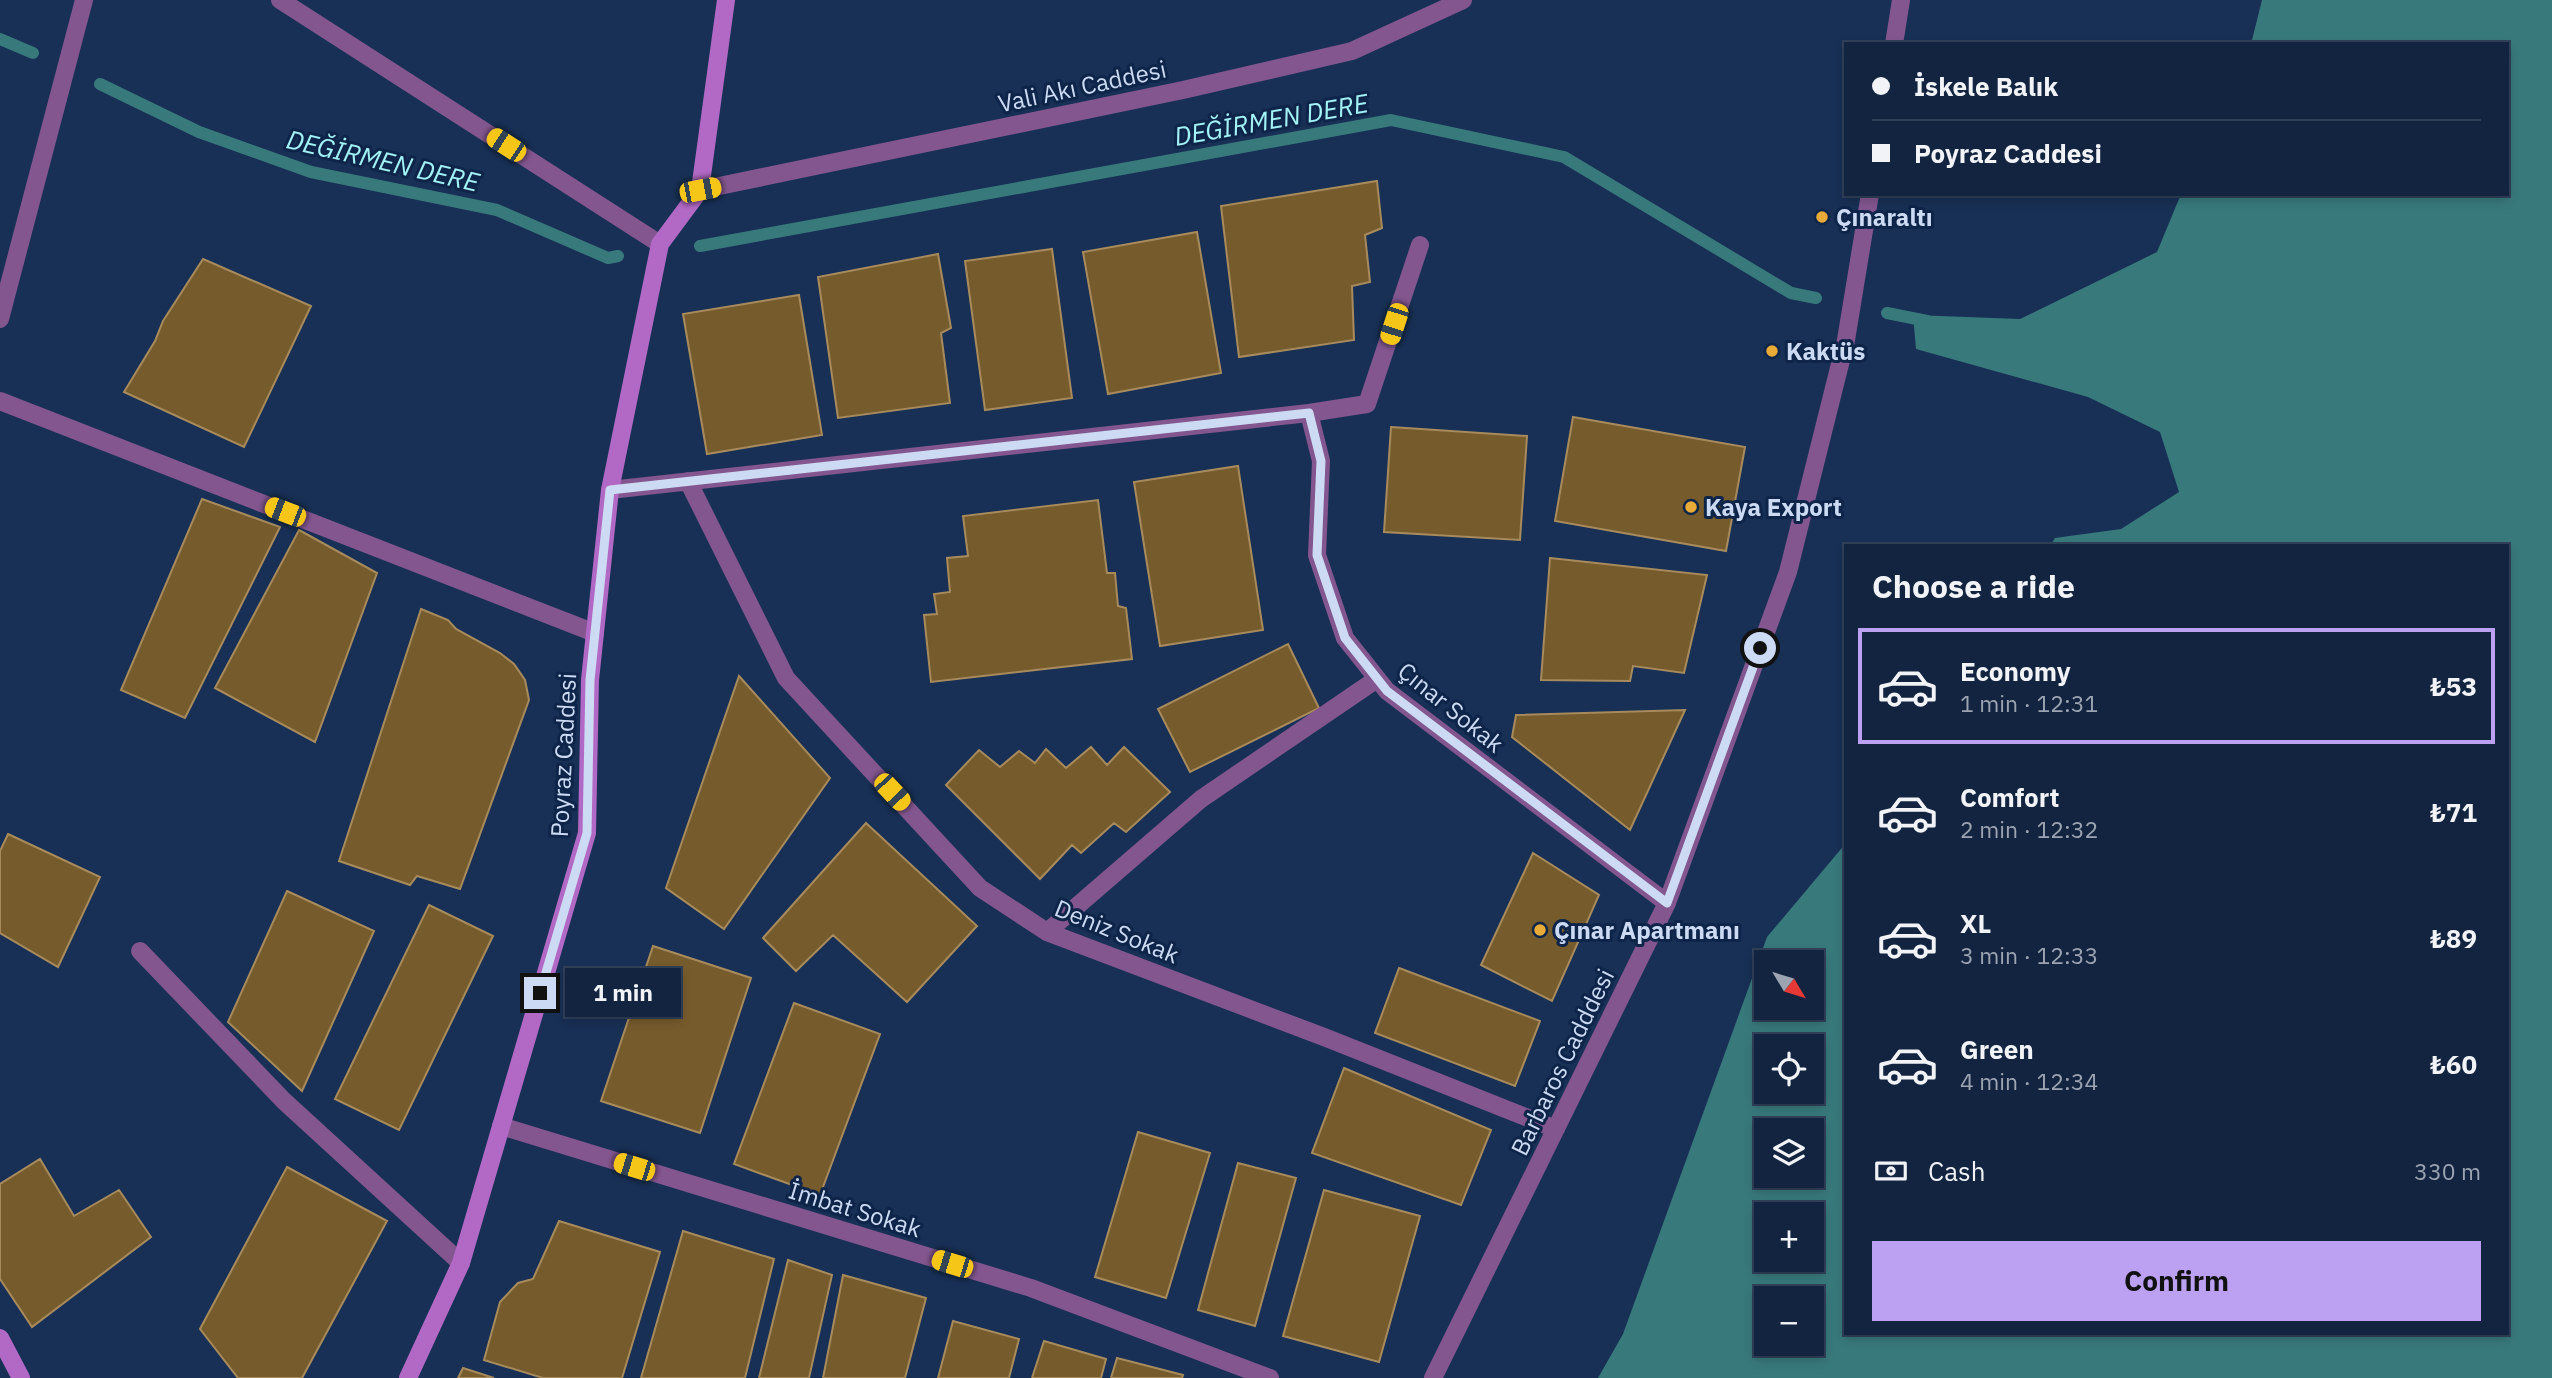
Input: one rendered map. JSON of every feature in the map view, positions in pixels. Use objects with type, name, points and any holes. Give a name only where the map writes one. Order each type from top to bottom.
[{"type":"street","points":[[0,319],[84,0]]},
{"type":"street","points":[[281,0],[660,244]]},
{"type":"street","name":"Poyraz Caddesi","points":[[408,1378],[461,1263],[587,833],[590,680],[610,490],[660,244],[700,190],[726,0]]},
{"type":"street","name":"Vali Akı Caddesi","points":[[700,190],[1183,90],[1352,51],[1463,0]]},
{"type":"street","points":[[1894,42],[1902,0]]},
{"type":"street","name":"Barbaros Cadddesi","points":[[1433,1378],[1667,903],[1788,572],[1846,340],[1870,196]]},
{"type":"street","points":[[610,490],[1309,413],[1367,404],[1420,245]]},
{"type":"street","points":[[0,401],[595,634]]},
{"type":"street","name":"Çınar Sokak","points":[[1309,413],[1321,461],[1317,555],[1345,638],[1387,691],[1667,903]]},
{"type":"street","name":"Deniz Sokak","points":[[688,481],[786,678],[980,888],[1047,932],[1312,1032],[1556,1129]]},
{"type":"street","points":[[1047,932],[1201,799],[1377,679]]},
{"type":"street","points":[[140,951],[284,1101],[461,1263]]},
{"type":"street","name":"İmbat Sokak","points":[[501,1126],[1031,1288],[1270,1378]]},
{"type":"street","points":[[0,1338],[20,1378]]},
{"type":"shaded area","points":[[2262,0],[2552,0],[2552,1378],[1598,1378],[1623,1334],[1754,973],[1754,1020],[1824,1020],[1824,950],[1762,950],[1767,937],[1844,845],[1844,1335],[2509,1335],[2509,544],[2051,544],[2055,538],[2121,529],[2179,492],[2160,432],[2088,397],[1916,349],[1913,315],[2020,319],[2157,252],[2180,196],[2509,196],[2509,42],[2252,42]]},
{"type":"building","points":[[1377,181],[1382,228],[1365,235],[1370,282],[1352,286],[1354,340],[1239,357],[1221,206]]},
{"type":"building","points":[[1197,232],[1221,373],[1108,394],[1083,252]]},
{"type":"building","points":[[1052,249],[1072,398],[985,410],[965,261]]},
{"type":"building","points":[[938,254],[951,328],[941,333],[950,403],[838,418],[818,277]]},
{"type":"building","points":[[203,259],[311,306],[244,447],[124,392],[155,341],[163,321]]},
{"type":"building","points":[[799,295],[822,435],[707,454],[683,314]]},
{"type":"building","points":[[1573,417],[1745,447],[1726,551],[1555,521]]},
{"type":"building","points":[[1391,427],[1527,436],[1520,540],[1384,532]]},
{"type":"building","points":[[1238,466],[1263,630],[1160,646],[1134,482]]},
{"type":"building","points":[[202,499],[280,527],[185,718],[121,690]]},
{"type":"building","points":[[1098,500],[1107,573],[1115,573],[1118,606],[1126,608],[1132,659],[931,682],[924,615],[937,614],[934,594],[950,592],[947,558],[968,556],[963,516]]},
{"type":"building","points":[[299,530],[377,573],[315,742],[215,688]]},
{"type":"building","points":[[1550,558],[1707,575],[1684,673],[1633,666],[1630,681],[1541,680]]},
{"type":"building","points":[[421,609],[448,620],[456,629],[500,653],[514,664],[525,680],[529,700],[460,889],[417,876],[410,885],[339,861]]},
{"type":"building","points":[[1288,644],[1319,708],[1190,772],[1158,709]]},
{"type":"building","points":[[739,676],[830,778],[724,929],[666,888]]},
{"type":"building","points":[[1685,710],[1630,830],[1512,737],[1516,715]]},
{"type":"building","points":[[1091,747],[1107,765],[1124,747],[1170,792],[1126,832],[1114,823],[1081,853],[1072,845],[1040,879],[946,785],[979,750],[1000,767],[1019,751],[1035,763],[1046,749],[1066,768]]},
{"type":"building","points":[[866,823],[977,926],[907,1002],[833,935],[796,971],[763,938]]},
{"type":"building","points":[[8,834],[100,877],[58,967],[0,933],[0,851]]},
{"type":"building","name":"Çınar Apartmanı","points":[[1533,853],[1599,895],[1552,1001],[1481,965]]},
{"type":"building","points":[[287,891],[374,931],[302,1091],[228,1022]]},
{"type":"building","points":[[429,905],[493,936],[399,1130],[335,1099]]},
{"type":"building","points":[[653,946],[751,978],[700,1133],[601,1101]]},
{"type":"building","points":[[1399,968],[1540,1021],[1515,1086],[1375,1033]]},
{"type":"building","points":[[794,1003],[880,1034],[820,1195],[734,1164]]},
{"type":"building","points":[[1344,1068],[1491,1130],[1461,1205],[1312,1153]]},
{"type":"building","points":[[1138,1132],[1210,1153],[1166,1298],[1095,1277]]},
{"type":"building","points":[[40,1159],[74,1216],[119,1190],[151,1237],[32,1327],[0,1279],[0,1184]]},
{"type":"building","points":[[1238,1163],[1296,1178],[1255,1326],[1198,1310]]},
{"type":"building","points":[[287,1167],[387,1221],[302,1378],[238,1378],[200,1329]]},
{"type":"building","points":[[1324,1190],[1420,1216],[1379,1362],[1283,1336]]},
{"type":"building","points":[[559,1221],[660,1252],[622,1378],[543,1378],[484,1360],[500,1302],[518,1283],[533,1279]]},
{"type":"building","points":[[683,1231],[774,1259],[745,1378],[641,1378]]},
{"type":"building","points":[[788,1260],[832,1275],[809,1378],[759,1378]]},
{"type":"building","points":[[843,1275],[926,1298],[905,1378],[823,1378]]},
{"type":"building","points":[[953,1321],[1019,1339],[1009,1378],[938,1378]]},
{"type":"building","points":[[1044,1341],[1106,1359],[1101,1378],[1032,1378]]},
{"type":"building","points":[[1117,1358],[1183,1375],[1182,1378],[1111,1378]]},
{"type":"building","points":[[463,1368],[494,1378],[458,1378]]},
{"type":"waterway","name":"DEĞİRMEN DERE","points":[[0,39],[33,53]]},
{"type":"waterway","name":"DEĞİRMEN DERE","points":[[100,84],[199,132],[311,172],[497,210],[608,258],[618,256]]},
{"type":"waterway","name":"DEĞİRMEN DERE","points":[[700,246],[1391,120],[1564,157],[1791,293],[1816,298]]},
{"type":"waterway","points":[[1887,313],[1927,321]]},
{"type":"place","name":"Çınaraltı","points":[[1822,217]]},
{"type":"place","name":"Kaktüs","points":[[1772,351]]},
{"type":"place","name":"Kaya Export","points":[[1691,507]]},
{"type":"place","name":"Çınar Apartmanı","points":[[1540,930]]},
{"type":"route","points":[[540,993],[587,833],[590,680],[610,490],[1309,413],[1321,461],[1317,555],[1345,638],[1387,691],[1667,903],[1760,648]]}]
